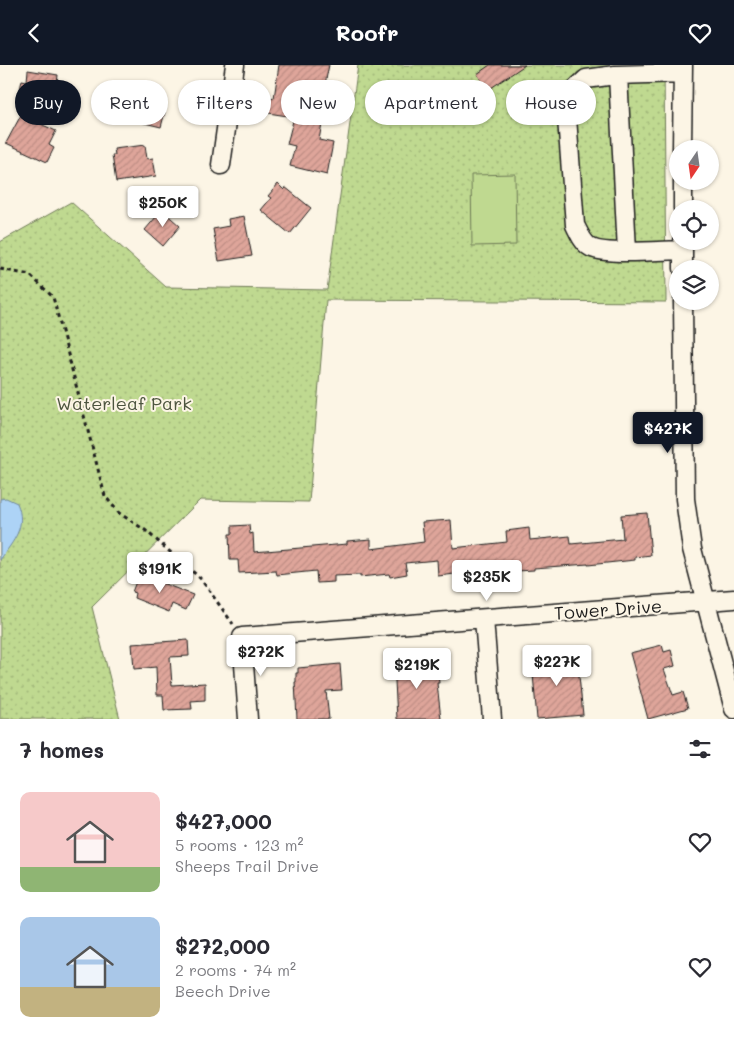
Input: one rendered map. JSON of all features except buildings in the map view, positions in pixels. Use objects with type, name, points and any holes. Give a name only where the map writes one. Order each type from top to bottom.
[{"type":"street","points":[[221,165],[235,65]]},
{"type":"street","points":[[669,246],[607,251],[590,247],[581,238],[575,225],[566,118],[572,92],[586,79],[683,69],[682,140]]},
{"type":"street","points":[[618,75],[626,251]]},
{"type":"street","points":[[683,310],[685,499],[692,549],[704,601],[734,709]]},
{"type":"street","name":"Tower Drive","points":[[242,637],[734,599]]},
{"type":"street","points":[[484,619],[492,719]]},
{"type":"street","points":[[242,637],[248,719]]},
{"type":"path","points":[[0,269],[30,275],[53,297],[105,496],[119,513],[145,530],[200,578],[242,637]]},
{"type":"green space","name":"Waterleaf Park","points":[[358,65],[664,65],[666,302],[326,300],[309,502],[200,500],[92,607],[120,719],[0,719],[0,242],[71,202],[166,287],[327,290],[350,125],[355,125],[355,87]]},
{"type":"green space","points":[[515,174],[516,245],[472,246],[471,175]]},
{"type":"water","points":[[6,498],[17,503],[21,519],[18,533],[0,560],[0,499]]}]
